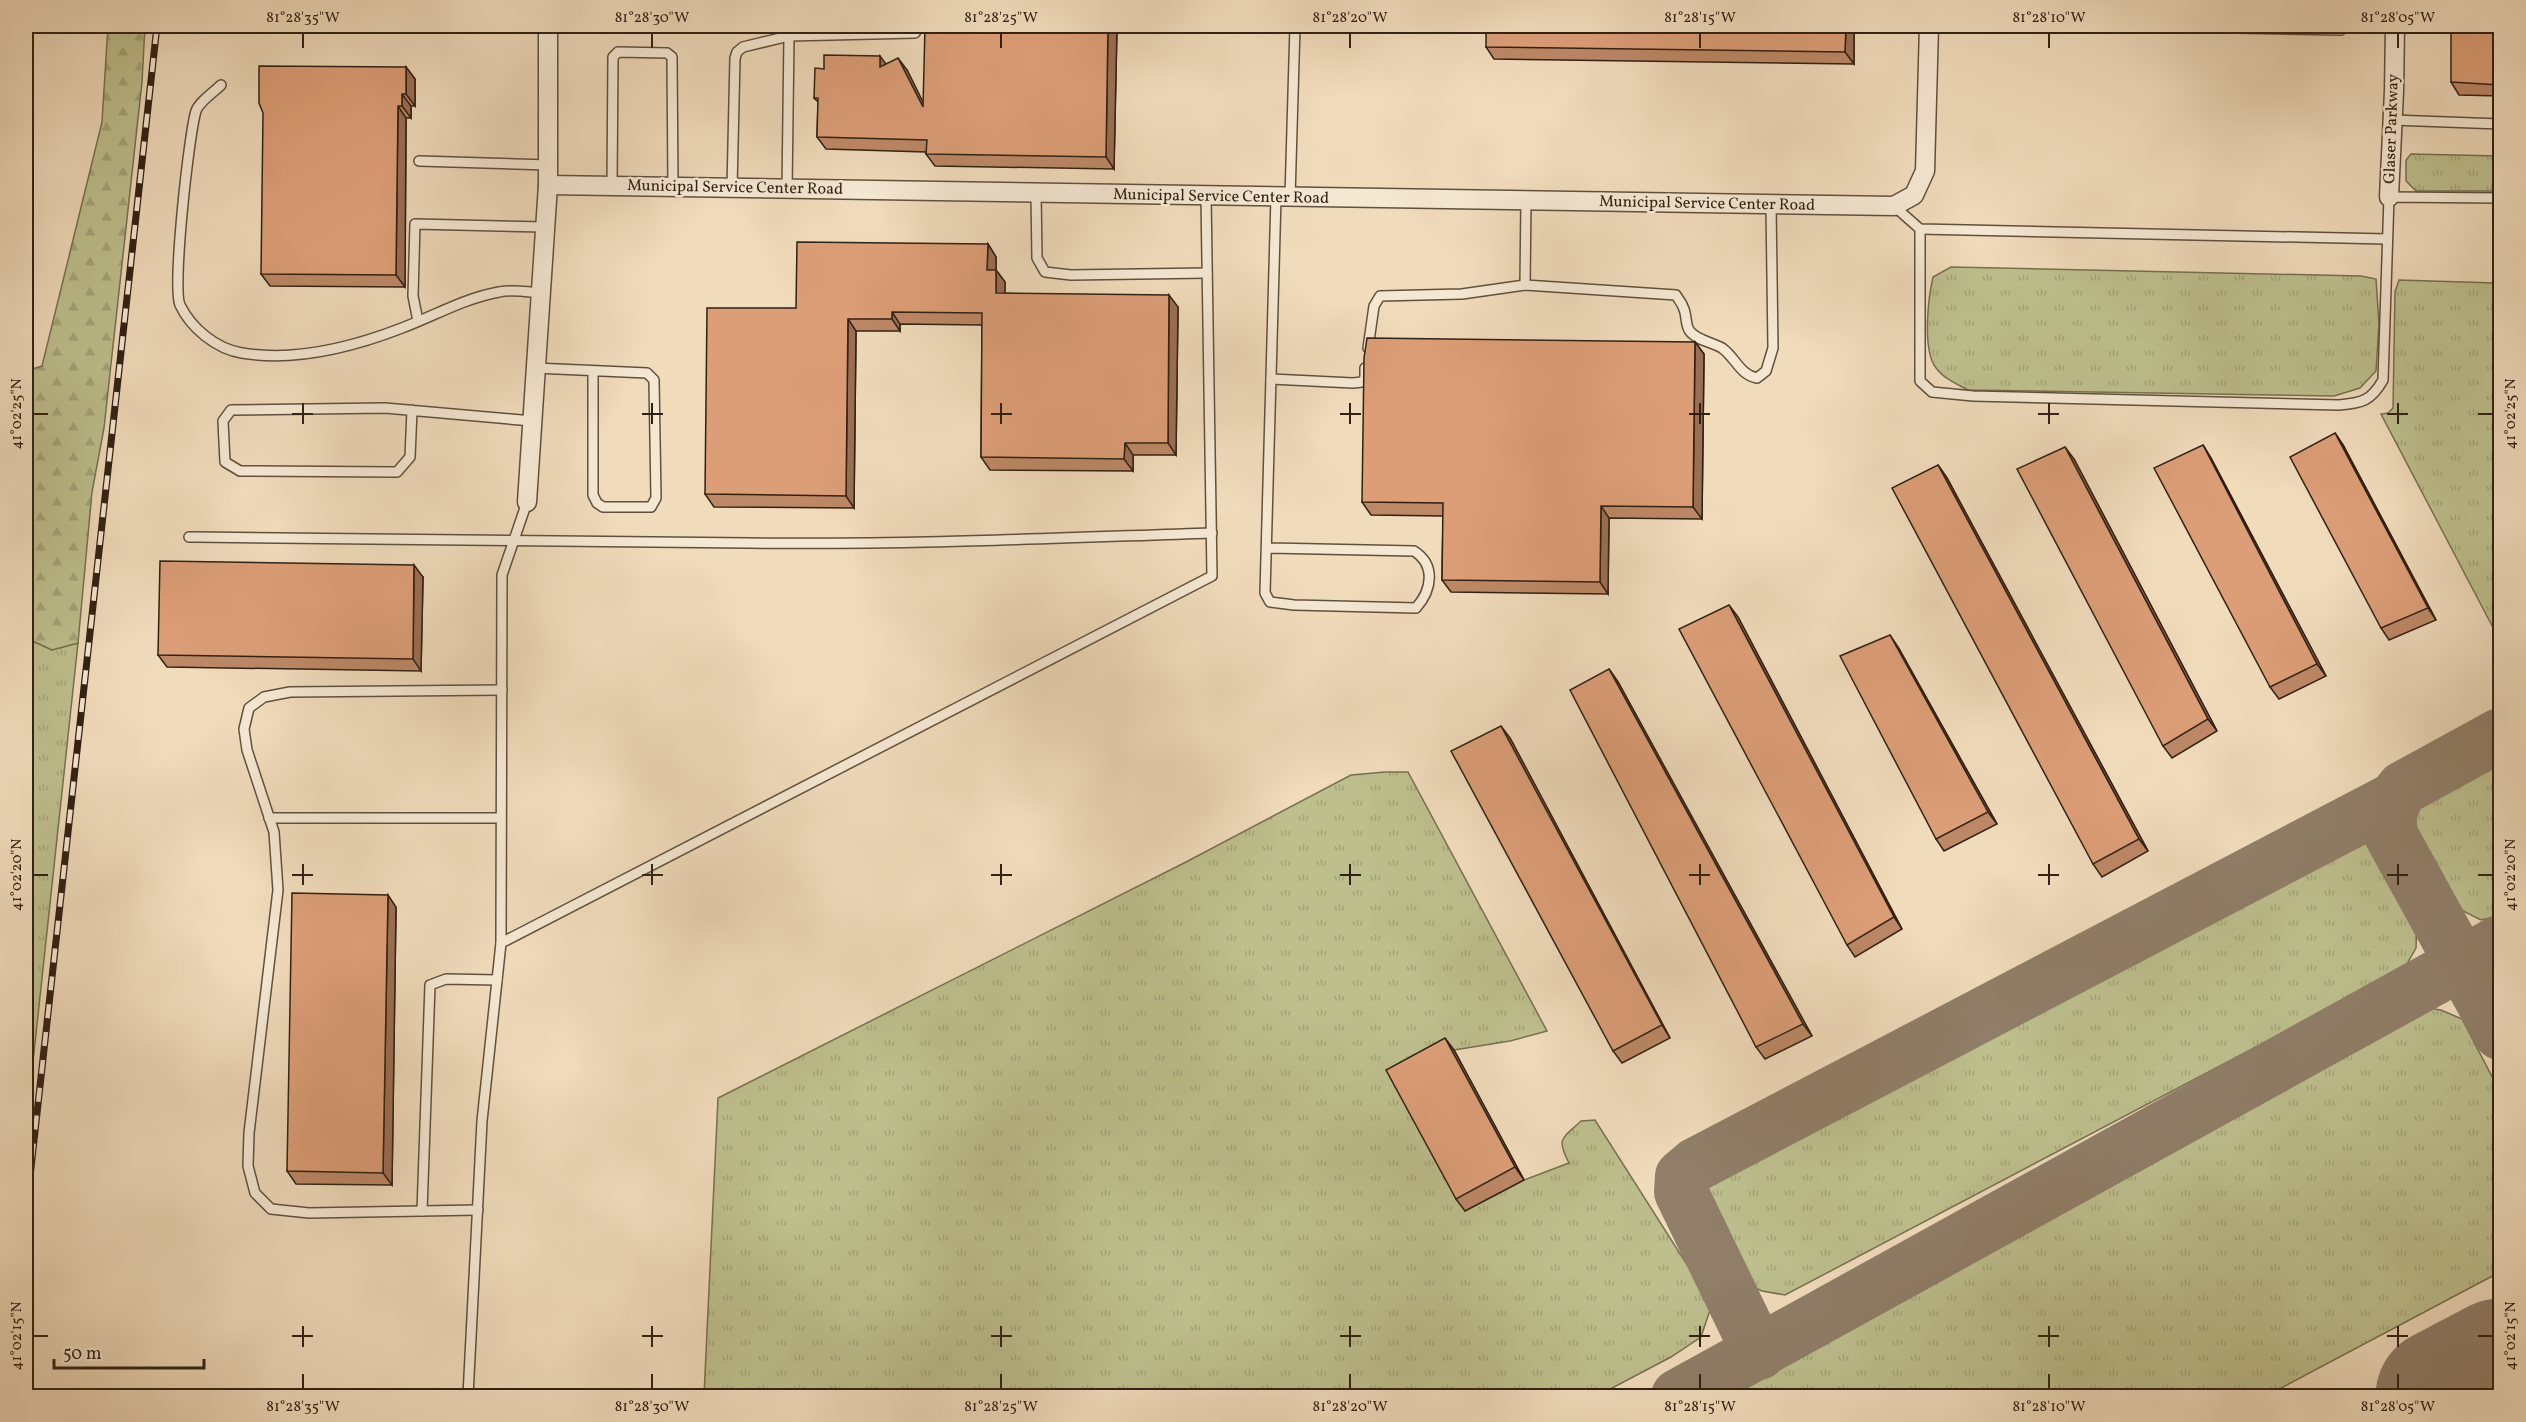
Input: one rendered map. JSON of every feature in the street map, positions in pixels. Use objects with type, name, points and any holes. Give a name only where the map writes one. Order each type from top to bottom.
[{"type":"street","points":[[527,502],[548,185],[548,26]]},
{"type":"street","points":[[1894,206],[1914,195],[1925,171],[1929,26]]},
{"type":"street","name":"Glaser Parkway","points":[[2389,197],[2395,26]]},
{"type":"street","name":"Municipal Service Center Road","points":[[548,185],[1894,206]]},
{"type":"lane","points":[[789,36],[807,26]]},
{"type":"lane","points":[[732,188],[737,52],[743,47],[789,36],[915,33],[919,26]]},
{"type":"lane","points":[[1267,548],[1414,550],[1425,558],[1429,570],[1426,597],[1416,608],[1294,605],[1270,602],[1266,593],[1267,548],[1271,379],[1295,26]]},
{"type":"lane","points":[[2135,26],[2341,30],[2341,26]]},
{"type":"lane","points":[[787,189],[789,36]]},
{"type":"lane","points":[[612,186],[613,57],[618,52],[668,53],[672,57],[673,187]]},
{"type":"lane","points":[[221,85],[196,109],[186,181],[177,281],[179,303],[192,323],[214,343],[241,353],[280,355],[316,353],[355,344],[474,298],[502,291],[540,293]]},
{"type":"lane","points":[[2393,120],[2500,124]]},
{"type":"lane","points":[[419,161],[548,165]]},
{"type":"lane","points":[[1036,194],[1037,258],[1044,272],[1071,275],[1207,273]]},
{"type":"lane","points":[[501,943],[1212,576],[1206,197]]},
{"type":"lane","points":[[1920,229],[1920,381],[1932,392],[1973,396],[2339,405],[2357,404],[2369,399],[2376,393],[2383,380],[2389,197],[2500,198]]},
{"type":"lane","points":[[1525,285],[1526,201]]},
{"type":"lane","points":[[1271,379],[1362,382],[1365,378],[1374,306],[1380,296],[1462,294],[1525,285],[1676,295],[1684,309],[1686,321],[1693,335],[1720,347],[1749,377],[1757,378],[1766,371],[1773,348],[1771,205]]},
{"type":"lane","points":[[1894,206],[1920,229],[2387,239]]},
{"type":"lane","points":[[418,321],[413,296],[415,224],[545,226]]},
{"type":"lane","points":[[536,368],[647,373],[654,380],[656,498],[651,507],[603,507],[597,503],[593,495],[592,371]]},
{"type":"lane","points":[[412,410],[410,457],[397,472],[240,471],[225,462],[223,421],[231,410],[385,408],[412,410],[532,421]]},
{"type":"lane","points":[[468,1396],[482,1121],[501,943],[502,575],[527,502]]},
{"type":"lane","points":[[189,537],[750,543],[943,542],[1212,533]]},
{"type":"lane","points":[[478,1210],[309,1213],[271,1209],[255,1193],[248,1166],[249,1133],[278,890],[274,832],[247,750],[244,729],[249,708],[264,697],[290,692],[502,690]]},
{"type":"lane","points":[[269,819],[501,818]]},
{"type":"lane","points":[[422,1211],[430,986],[446,978],[497,980]]},
{"type":"green space","points":[[108,26],[145,26],[142,82],[104,428],[92,492],[78,643],[52,650],[26,638],[26,371],[42,366],[102,122]]},
{"type":"green space","points":[[2411,154],[2500,156],[2500,191],[2416,191],[2406,181],[2406,160]]},
{"type":"green space","points":[[1951,267],[2361,276],[2376,279],[2379,324],[2376,371],[2360,388],[2334,396],[1968,390],[1949,380],[1937,370],[1928,346],[1928,309],[1933,277]]},
{"type":"green space","points":[[2399,280],[2495,283],[2500,294],[2500,641],[2381,414],[2388,413],[2393,408],[2395,292]]},
{"type":"green space","points":[[26,638],[52,650],[78,643],[26,1127]]},
{"type":"green space","points":[[2500,748],[2500,916],[2481,920],[2457,908],[2421,851],[2409,824],[2406,806],[2416,792]]},
{"type":"green space","points":[[1408,772],[1547,1031],[1510,1041],[1454,1050],[1395,1082],[1465,1211],[1524,1180],[1569,1163],[1563,1148],[1563,1139],[1581,1121],[1595,1120],[1712,1304],[1701,1337],[1671,1357],[1597,1396],[704,1396],[718,1098],[1186,862],[1351,775]]},
{"type":"green space","points":[[2361,829],[2372,836],[2417,920],[2416,948],[2404,969],[1785,1295],[1762,1291],[1739,1280],[1698,1206],[1704,1179],[1728,1159],[2345,833]]},
{"type":"green space","points":[[2428,1008],[2441,1010],[2462,1019],[2500,1092],[2500,1272],[2266,1396],[1691,1396],[2403,1016]]},
{"type":"building","points":[[925,26],[1108,26],[1106,157],[926,154],[927,140],[817,137],[818,98],[814,98],[815,68],[824,69],[824,55],[880,56],[880,67],[898,58],[923,107]]},
{"type":"building","points":[[1486,26],[1846,26],[1845,52],[1486,47]]},
{"type":"building","points":[[2451,26],[2500,26],[2500,85],[2451,82]]},
{"type":"building","points":[[259,66],[406,67],[406,94],[402,94],[402,106],[398,106],[396,275],[261,274],[263,113],[259,103]]},
{"type":"building","points":[[797,242],[988,244],[987,270],[996,270],[996,293],[1169,295],[1168,443],[1125,443],[1124,459],[981,457],[982,313],[892,312],[892,319],[848,319],[846,496],[705,494],[707,308],[796,308]]},
{"type":"building","points":[[1367,338],[1695,342],[1693,507],[1601,506],[1600,582],[1442,580],[1443,503],[1362,502],[1364,358]]},
{"type":"building","points":[[2335,433],[2428,608],[2381,628],[2290,457]]},
{"type":"building","points":[[2203,445],[2317,664],[2270,687],[2154,468]]},
{"type":"building","points":[[2065,447],[2208,719],[2163,746],[2017,469]]},
{"type":"building","points":[[1938,465],[2139,839],[2093,864],[1892,488]]},
{"type":"building","points":[[160,561],[414,565],[413,659],[158,655]]},
{"type":"building","points":[[1729,605],[1894,917],[1847,945],[1679,629]]},
{"type":"building","points":[[1890,635],[1988,812],[1936,839],[1840,656]]},
{"type":"building","points":[[1609,669],[1803,1024],[1756,1047],[1570,690]]},
{"type":"building","points":[[1501,726],[1662,1025],[1613,1051],[1451,751]]},
{"type":"building","points":[[292,893],[388,895],[383,1173],[287,1171]]},
{"type":"building","points":[[1445,1038],[1515,1167],[1456,1199],[1386,1070]]},
{"type":"taxiway","points":[[2500,735],[2403,788],[2393,804],[2390,822],[2391,835],[2500,1033]]},
{"type":"taxiway","points":[[1759,1353],[1681,1192],[1682,1176],[1695,1165],[2396,798]]},
{"type":"taxiway","points":[[1678,1396],[2500,942]]},
{"type":"runway","points":[[2443,1396],[2500,1366]]},
{"type":"railway","points":[[26,1213],[157,26]]}]
